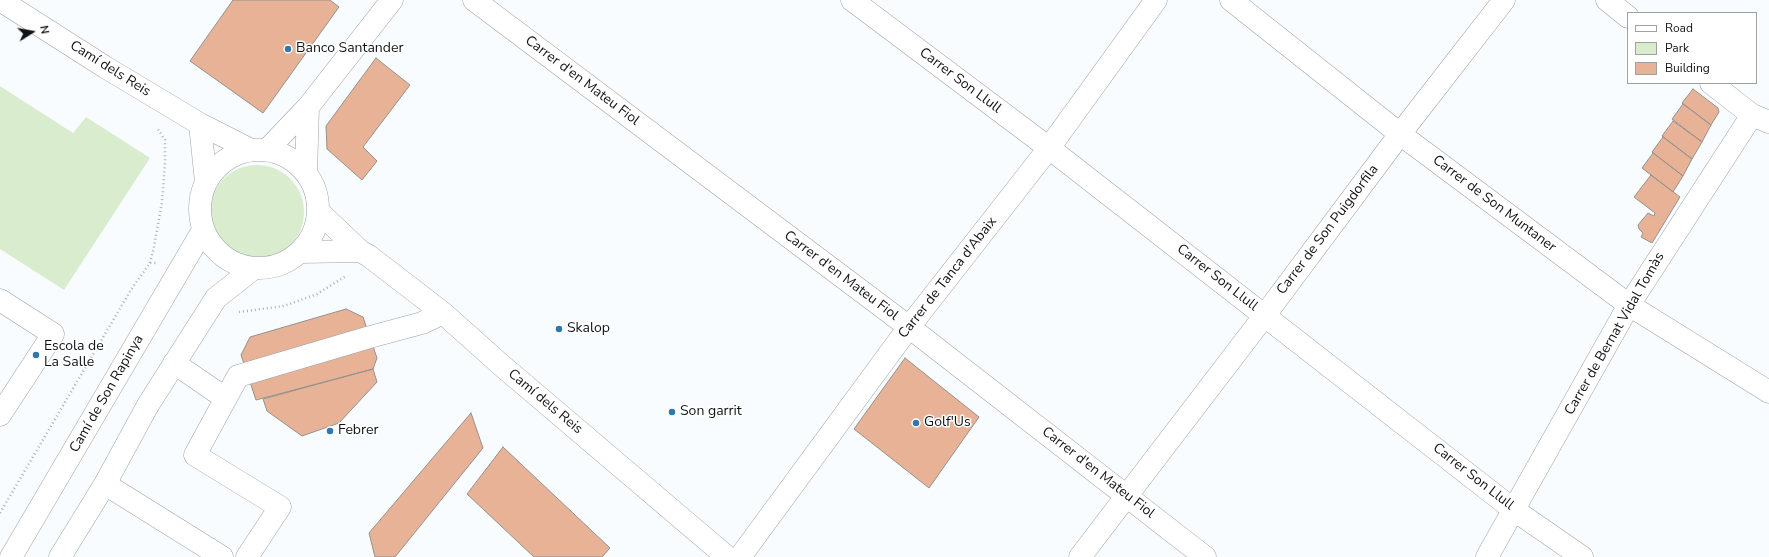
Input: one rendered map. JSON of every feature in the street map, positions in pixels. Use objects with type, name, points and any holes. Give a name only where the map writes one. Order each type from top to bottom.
[{"type":"street","name":"Camí dels Reis","points":[[0,0],[105,67],[200,124],[259,150]]},
{"type":"street","points":[[259,150],[308,107],[392,0]]},
{"type":"street","name":"Carrer d'en Mateu Fiol","points":[[474,0],[909,327],[1205,557]]},
{"type":"street","name":"Carrer Son Llull","points":[[852,0],[1049,148],[1514,510],[1582,557]]},
{"type":"street","name":"Carrer de Tanca d'Abaix","points":[[740,557],[909,327],[1049,148],[1156,0]]},
{"type":"street","name":"Carrer de Son Muntaner","points":[[1230,0],[1400,134],[1629,305],[1769,392]]},
{"type":"street","name":"Carrer de Son Puigdorfila","points":[[1080,557],[1265,315],[1400,134],[1504,0]]},
{"type":"street","points":[[1607,0],[1627,16]]},
{"type":"street","points":[[1712,84],[1760,119]]},
{"type":"street","points":[[306,173],[308,107]]},
{"type":"street","name":"Carrer de Bernat Vidal Tomàs","points":[[1487,557],[1629,305],[1760,119]]},
{"type":"street","points":[[200,124],[206,182]]},
{"type":"street","points":[[259,150],[282,154],[296,162],[306,173],[316,191],[318,211],[316,226],[310,240],[301,252],[287,262],[270,268],[253,268],[237,265],[222,256],[211,245],[203,230],[199,214],[200,197],[206,182],[218,165],[235,154],[259,150]]},
{"type":"street","name":"Camí dels Reis","points":[[318,211],[360,251],[369,256],[443,313],[500,364],[727,557]]},
{"type":"street","name":"Camí de Son Rapinya","points":[[11,557],[203,230]]},
{"type":"street","points":[[301,252],[360,251]]},
{"type":"street","points":[[60,557],[106,484],[148,405],[216,298],[253,268]]},
{"type":"street","points":[[0,300],[53,334],[0,415]]},
{"type":"street","points":[[247,557],[280,507],[195,455],[238,376],[370,336],[422,323],[443,313]]},
{"type":"street","points":[[174,363],[225,398]]},
{"type":"street","points":[[106,484],[222,557]]},
{"type":"path","points":[[150,263],[162,202],[165,163],[165,140],[156,126]]},
{"type":"green space","points":[[0,86],[73,133],[86,117],[150,158],[64,290],[0,249]]},
{"type":"green space","points":[[257,165],[275,169],[290,179],[300,194],[304,212],[300,230],[290,245],[275,255],[257,259],[239,255],[224,245],[214,230],[210,212],[214,194],[224,179],[239,169]]},
{"type":"building","points":[[233,0],[330,0],[339,7],[263,113],[190,61]]},
{"type":"building","points":[[376,58],[410,85],[363,147],[377,161],[362,180],[327,149],[326,126]]},
{"type":"building","points":[[1693,89],[1718,108],[1719,112],[1711,125],[1682,103]]},
{"type":"building","points":[[1683,104],[1711,125],[1702,142],[1672,119]]},
{"type":"building","points":[[1673,121],[1702,142],[1692,159],[1662,136]]},
{"type":"building","points":[[1663,137],[1692,159],[1683,176],[1652,152]]},
{"type":"building","points":[[1653,153],[1683,176],[1673,192],[1642,168]]},
{"type":"building","points":[[1651,175],[1680,197],[1652,243],[1641,237],[1643,233],[1639,229],[1638,225],[1648,213],[1654,216],[1655,213],[1634,197]]},
{"type":"building","points":[[346,309],[363,317],[377,358],[373,369],[256,400],[241,355],[250,337]]},
{"type":"building","name":"Golf'Us","points":[[905,358],[979,417],[929,488],[854,429]]},
{"type":"building","points":[[373,369],[377,382],[339,423],[302,436],[267,411],[263,399]]},
{"type":"building","points":[[471,413],[483,448],[395,557],[375,557],[369,533]]},
{"type":"building","points":[[503,447],[610,548],[602,557],[534,557],[467,494]]},
{"type":"place","name":"Banco Santander","points":[[288,49]]},
{"type":"place","name":"Skalop","points":[[559,329]]},
{"type":"place","name":"Escola de La Salle","points":[[36,355]]},
{"type":"place","name":"Son garrit","points":[[672,412]]},
{"type":"place","name":"Golf'Us","points":[[916,423]]},
{"type":"place","name":"Febrer","points":[[330,431]]}]
